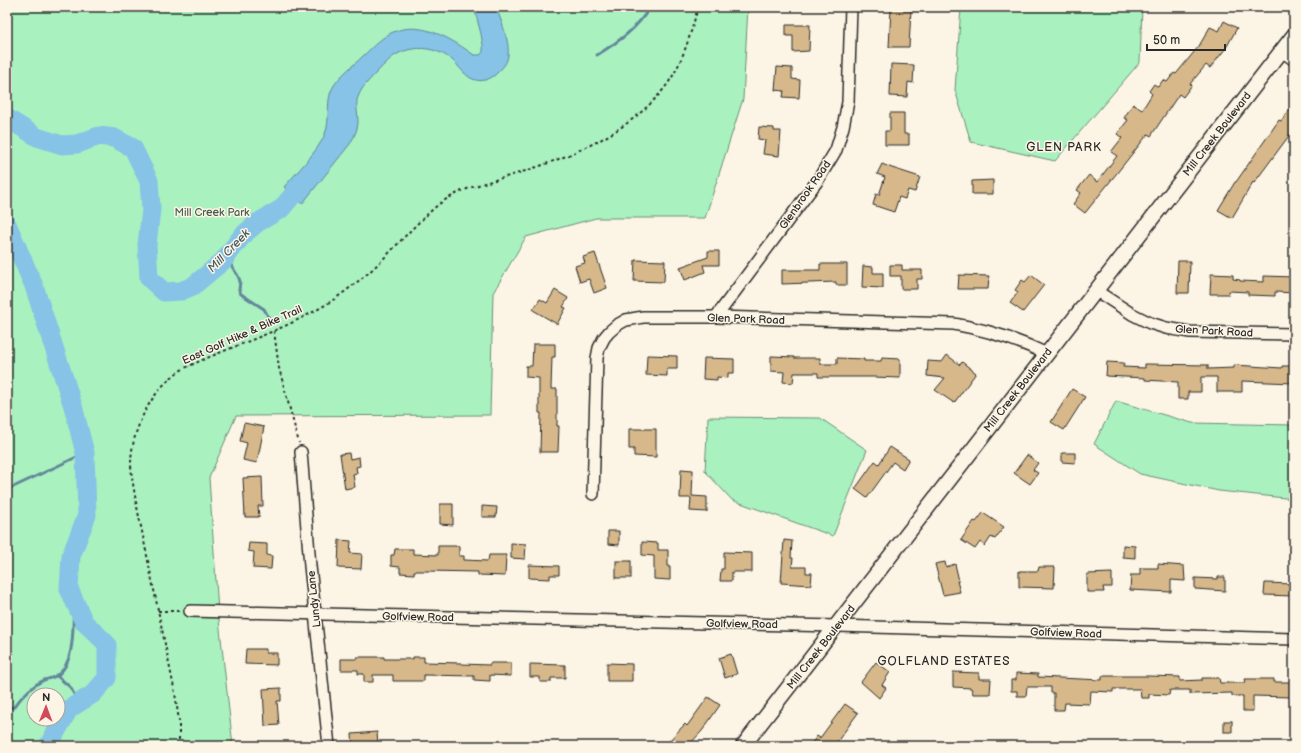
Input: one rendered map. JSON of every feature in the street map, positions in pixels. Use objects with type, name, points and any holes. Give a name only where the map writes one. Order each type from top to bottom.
[{"type":"street","name":"Glenbrook Road","points":[[716,317],[818,180],[836,150],[844,127],[848,102],[851,7]]},
{"type":"street","name":"Mill Creek Boulevard","points":[[743,746],[1294,35]]},
{"type":"street","points":[[1282,51],[1294,60]]},
{"type":"street","name":"Glen Park Road","points":[[1095,290],[1132,314],[1150,323],[1172,330],[1190,332],[1294,334]]},
{"type":"street","name":"Glen Park Road","points":[[593,494],[597,358],[599,348],[604,338],[617,325],[632,318],[716,317],[954,324],[1000,334],[1047,354]]},
{"type":"street","name":"Lundy Lane","points":[[301,452],[310,566],[329,746]]},
{"type":"street","name":"Golfview Road","points":[[190,611],[837,626],[1294,639]]},
{"type":"path","name":"East Golf Hike & Bike Trail","points":[[179,746],[178,706],[172,670],[158,610],[131,470],[132,453],[139,426],[153,398],[174,375],[200,360],[274,331],[312,313],[342,293],[378,264],[431,211],[450,197],[472,186],[517,174],[558,159],[597,141],[635,117],[651,104],[674,72],[690,34],[698,7]]},
{"type":"path","points":[[274,331],[279,368],[301,452]]},
{"type":"path","points":[[158,610],[190,611]]},
{"type":"green space","name":"Mill Creek Park","points":[[7,7],[748,7],[743,99],[705,218],[596,218],[526,237],[493,293],[490,415],[236,416],[209,478],[218,611],[233,746],[7,746]]},
{"type":"green space","points":[[961,7],[1142,7],[1140,62],[1055,161],[971,142],[955,90]]},
{"type":"green space","points":[[1116,401],[1192,423],[1294,425],[1294,499],[1219,491],[1140,474],[1094,444]]},
{"type":"green space","points":[[708,417],[820,418],[867,450],[833,536],[732,500],[705,471]]},
{"type":"water","points":[[474,7],[496,7],[503,26],[507,40],[508,54],[505,64],[496,74],[486,80],[476,80],[465,74],[451,59],[430,49],[422,48],[401,52],[387,62],[362,89],[357,100],[358,124],[353,139],[302,204],[284,187],[307,161],[322,140],[328,123],[329,98],[333,87],[339,78],[382,38],[396,31],[406,29],[417,28],[427,30],[447,38],[474,55],[480,55],[483,52],[483,45]]},
{"type":"building","points":[[891,9],[911,9],[909,47],[889,47]]},
{"type":"building","points":[[1224,21],[1237,28],[1226,48],[1210,68],[1206,65],[1190,84],[1192,85],[1183,97],[1179,94],[1151,136],[1148,134],[1085,213],[1073,204],[1081,193],[1077,190],[1089,175],[1097,182],[1117,156],[1111,152],[1122,138],[1117,134],[1128,120],[1124,118],[1133,104],[1142,110],[1152,94],[1149,91],[1154,84],[1158,87],[1163,80],[1167,82],[1174,73],[1176,74],[1199,46],[1210,27],[1219,31]]},
{"type":"building","points":[[786,25],[810,25],[809,51],[793,52],[793,36],[786,36]]},
{"type":"building","points":[[891,64],[914,65],[913,83],[908,82],[907,97],[890,96]]},
{"type":"building","points":[[777,67],[792,68],[792,79],[800,80],[799,98],[783,97],[784,91],[775,90]]},
{"type":"building","points":[[1294,104],[1294,129],[1254,183],[1253,182],[1232,218],[1218,210],[1235,182],[1279,120],[1281,121]]},
{"type":"building","points":[[890,113],[904,113],[904,134],[909,134],[909,145],[885,145],[885,131],[890,131]]},
{"type":"building","points":[[759,127],[774,128],[774,131],[781,131],[779,156],[763,154],[765,140],[758,139]]},
{"type":"building","points":[[882,164],[920,177],[915,192],[908,190],[905,199],[899,197],[894,212],[873,205],[876,194],[879,195],[885,177],[877,174]]},
{"type":"building","points":[[993,180],[993,194],[972,194],[972,181]]},
{"type":"building","points":[[708,251],[719,251],[719,265],[703,265],[705,272],[685,280],[680,267],[708,257]]},
{"type":"building","points":[[595,253],[607,288],[594,293],[589,279],[580,282],[575,266],[585,263],[583,257]]},
{"type":"building","points":[[635,260],[665,261],[664,282],[634,281]]},
{"type":"building","points":[[1178,261],[1190,261],[1189,293],[1177,293]]},
{"type":"building","points":[[820,264],[847,264],[847,285],[836,285],[836,282],[782,284],[782,270],[820,270]]},
{"type":"building","points":[[890,265],[902,265],[902,270],[922,270],[922,279],[917,279],[917,289],[901,289],[901,276],[890,276]]},
{"type":"building","points":[[863,266],[873,267],[873,273],[883,273],[883,288],[862,287]]},
{"type":"building","points":[[1211,274],[1233,275],[1233,279],[1240,281],[1264,282],[1264,276],[1294,277],[1294,293],[1275,292],[1275,296],[1248,295],[1248,292],[1229,291],[1229,294],[1210,294]]},
{"type":"building","points":[[959,275],[989,276],[988,289],[958,289]]},
{"type":"building","points":[[1031,275],[1044,285],[1023,312],[1010,303],[1018,292],[1015,290],[1022,280],[1025,282]]},
{"type":"building","points":[[555,290],[568,298],[563,307],[566,308],[557,324],[533,310],[540,299],[547,303]]},
{"type":"building","points":[[533,344],[555,344],[555,357],[552,357],[551,389],[557,389],[557,426],[559,426],[558,452],[540,452],[541,413],[539,413],[539,378],[526,377],[526,366],[532,366]]},
{"type":"building","points":[[647,355],[677,356],[677,369],[667,369],[667,376],[646,375]]},
{"type":"building","points":[[947,355],[960,365],[962,362],[976,373],[954,403],[935,390],[945,378],[927,376],[928,361],[942,362]]},
{"type":"building","points":[[771,356],[820,358],[820,364],[837,364],[837,358],[864,359],[864,361],[881,361],[882,358],[900,359],[900,378],[818,377],[818,373],[794,373],[793,383],[783,382],[784,372],[771,371]]},
{"type":"building","points":[[704,358],[734,359],[734,373],[728,373],[728,378],[717,377],[717,380],[703,379]]},
{"type":"building","points":[[1107,362],[1124,363],[1123,367],[1145,368],[1145,364],[1208,365],[1208,369],[1234,368],[1234,365],[1282,368],[1282,366],[1294,366],[1294,383],[1242,381],[1242,392],[1217,392],[1217,377],[1201,377],[1201,392],[1188,392],[1188,399],[1178,399],[1178,382],[1145,380],[1145,378],[1106,376]]},
{"type":"building","points":[[1072,389],[1085,397],[1064,430],[1051,422]]},
{"type":"building","points":[[244,423],[264,427],[257,463],[243,460],[247,443],[240,441]]},
{"type":"building","points":[[629,429],[656,429],[656,457],[634,456],[634,449],[629,449]]},
{"type":"building","points":[[890,447],[909,459],[903,469],[893,462],[867,498],[855,489],[875,461],[879,464]]},
{"type":"building","points":[[349,453],[350,459],[359,457],[360,466],[356,467],[357,473],[353,474],[355,487],[345,489],[340,454]]},
{"type":"building","points":[[1062,453],[1075,453],[1075,463],[1062,462]]},
{"type":"building","points":[[1027,455],[1038,463],[1033,470],[1038,473],[1030,484],[1014,473]]},
{"type":"building","points":[[681,469],[693,470],[692,496],[707,497],[707,512],[690,511],[691,498],[680,498]]},
{"type":"building","points":[[262,477],[263,506],[258,506],[259,517],[245,517],[243,478]]},
{"type":"building","points":[[440,504],[453,504],[453,525],[440,524]]},
{"type":"building","points":[[482,506],[497,507],[496,517],[482,517]]},
{"type":"building","points":[[983,513],[1004,527],[995,539],[991,537],[985,546],[980,542],[975,549],[961,540],[974,521],[976,522]]},
{"type":"building","points":[[608,531],[619,531],[619,545],[608,544]]},
{"type":"building","points":[[339,540],[351,541],[350,553],[362,554],[361,569],[338,568]]},
{"type":"building","points":[[784,540],[792,541],[792,567],[806,567],[806,573],[812,573],[811,585],[781,583]]},
{"type":"building","points":[[642,542],[658,543],[658,550],[668,550],[670,580],[654,579],[654,556],[642,555]]},
{"type":"building","points":[[249,543],[267,544],[267,555],[272,556],[271,569],[253,568],[254,552],[248,551]]},
{"type":"building","points":[[511,543],[526,544],[525,559],[511,558]]},
{"type":"building","points":[[1123,545],[1135,546],[1135,558],[1123,557]]},
{"type":"building","points":[[438,546],[459,546],[459,556],[464,556],[464,560],[488,561],[489,555],[506,555],[505,576],[478,575],[478,572],[414,571],[414,574],[400,573],[400,567],[391,566],[391,555],[394,555],[395,549],[413,549],[413,554],[438,555]]},
{"type":"building","points":[[724,552],[752,553],[752,572],[732,572],[732,581],[720,581],[721,569],[724,569]]},
{"type":"building","points":[[616,561],[631,561],[631,578],[616,578]]},
{"type":"building","points":[[945,562],[946,567],[955,564],[960,592],[943,595],[935,564]]},
{"type":"building","points":[[1158,564],[1184,566],[1185,581],[1171,580],[1171,592],[1130,590],[1131,575],[1140,575],[1140,568],[1158,568]]},
{"type":"building","points":[[529,565],[559,566],[559,575],[550,575],[550,579],[529,578]]},
{"type":"building","points":[[1039,567],[1055,567],[1054,588],[1019,587],[1019,571],[1038,571]]},
{"type":"building","points":[[1112,573],[1112,587],[1103,587],[1104,592],[1087,592],[1087,574]]},
{"type":"building","points":[[1218,577],[1225,577],[1225,591],[1195,589],[1195,578],[1218,579]]},
{"type":"building","points":[[1265,583],[1294,584],[1293,596],[1264,595]]},
{"type":"building","points":[[246,649],[266,649],[266,653],[277,653],[277,665],[245,664]]},
{"type":"building","points":[[731,654],[737,674],[725,678],[719,658]]},
{"type":"building","points":[[357,657],[413,659],[413,657],[424,657],[424,662],[461,664],[490,665],[490,663],[511,663],[511,676],[490,675],[490,681],[474,680],[474,676],[424,675],[424,681],[393,681],[393,675],[373,675],[373,682],[364,682],[364,674],[358,674],[358,670],[341,670],[341,659],[357,659]]},
{"type":"building","points":[[876,662],[890,672],[882,685],[886,688],[879,698],[861,682]]},
{"type":"building","points":[[607,663],[632,664],[632,681],[607,681]]},
{"type":"building","points":[[530,664],[565,665],[565,678],[551,678],[551,682],[540,682],[540,677],[530,677]]},
{"type":"building","points":[[953,672],[979,673],[979,679],[991,679],[990,694],[973,694],[971,688],[953,687]]},
{"type":"building","points":[[1016,673],[1038,674],[1038,677],[1102,680],[1102,676],[1180,677],[1180,681],[1202,680],[1202,678],[1219,678],[1220,683],[1246,683],[1245,679],[1274,679],[1274,682],[1291,682],[1291,697],[1253,696],[1253,711],[1243,711],[1243,696],[1232,696],[1232,693],[1190,694],[1190,690],[1170,690],[1169,695],[1149,694],[1149,698],[1141,698],[1140,689],[1113,689],[1113,692],[1091,691],[1090,704],[1065,703],[1064,710],[1054,710],[1054,693],[1051,693],[1051,687],[1027,687],[1026,696],[1017,696],[1017,691],[1011,691],[1011,680],[1016,680]]},
{"type":"building","points":[[281,688],[281,701],[277,701],[279,725],[265,726],[263,689]]},
{"type":"building","points":[[708,697],[720,705],[702,731],[688,746],[672,746],[668,742],[685,724],[687,726]]},
{"type":"building","points":[[845,704],[858,713],[834,746],[810,746],[817,736],[820,738]]},
{"type":"building","points":[[1224,721],[1232,721],[1232,732],[1224,732]]},
{"type":"building","points":[[377,732],[378,746],[353,746],[352,734]]},
{"type":"waterway","points":[[597,55],[633,28],[650,7]]},
{"type":"waterway","name":"Mill Creek","points":[[7,118],[37,137],[62,145],[77,144],[99,136],[114,138],[133,148],[149,181],[151,209],[147,245],[149,278],[164,292],[181,291],[193,286],[223,261],[242,236],[257,223],[281,209],[309,176]]},
{"type":"waterway","name":"Mill Creek","points":[[7,224],[34,286],[73,406],[85,453],[87,515],[71,556],[69,589],[84,622],[107,644],[107,678],[93,694],[69,709],[48,746]]},
{"type":"waterway","points":[[226,257],[238,276],[240,281],[239,290],[241,294],[264,309],[269,318]]},
{"type":"waterway","points":[[7,490],[85,453]]},
{"type":"waterway","points":[[7,708],[14,707],[24,695],[39,682],[52,678],[63,670],[67,662],[72,641],[74,600]]},
{"type":"waterway","points":[[56,675],[70,687],[79,703]]},
{"type":"district","name":"GLEN PARK","points":[[1064,147]]},
{"type":"district","name":"GOLFLAND ESTATES","points":[[944,661]]}]
